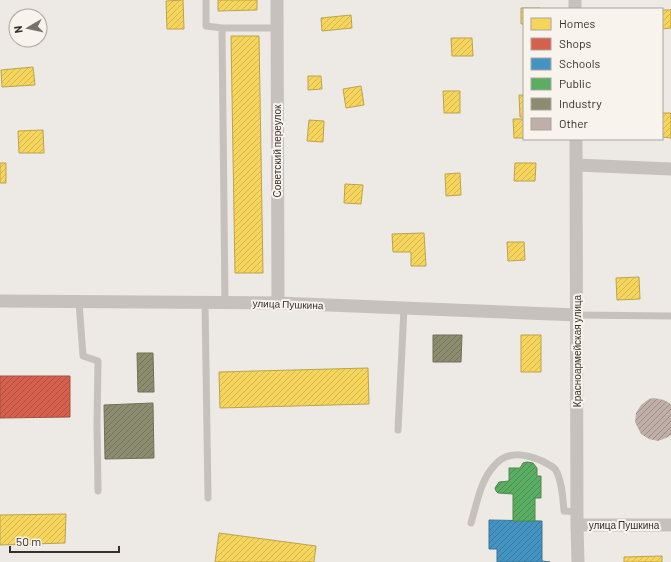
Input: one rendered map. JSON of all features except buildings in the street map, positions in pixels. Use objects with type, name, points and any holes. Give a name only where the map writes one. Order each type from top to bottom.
[{"type":"street","name":"Советский переулок","points":[[277,0],[278,303]]},
{"type":"street","name":"Красноармейская улица","points":[[576,140],[578,562]]},
{"type":"street","points":[[577,165],[671,169]]},
{"type":"street","name":"улица Пушкина","points":[[0,301],[278,303],[577,315]]},
{"type":"street","name":"улица Пушкина","points":[[577,518],[671,525]]},
{"type":"lane","points":[[206,0],[206,26],[222,28],[277,28]]},
{"type":"lane","points":[[222,28],[225,302]]},
{"type":"lane","points":[[79,302],[83,356],[98,361],[98,490]]},
{"type":"lane","points":[[205,302],[208,498]]},
{"type":"lane","points":[[398,430],[404,308]]},
{"type":"lane","points":[[577,315],[671,316]]},
{"type":"lane","points":[[471,523],[481,490],[489,472],[501,460],[515,455],[529,455],[548,464],[555,470],[560,482],[564,511],[577,518]]}]
